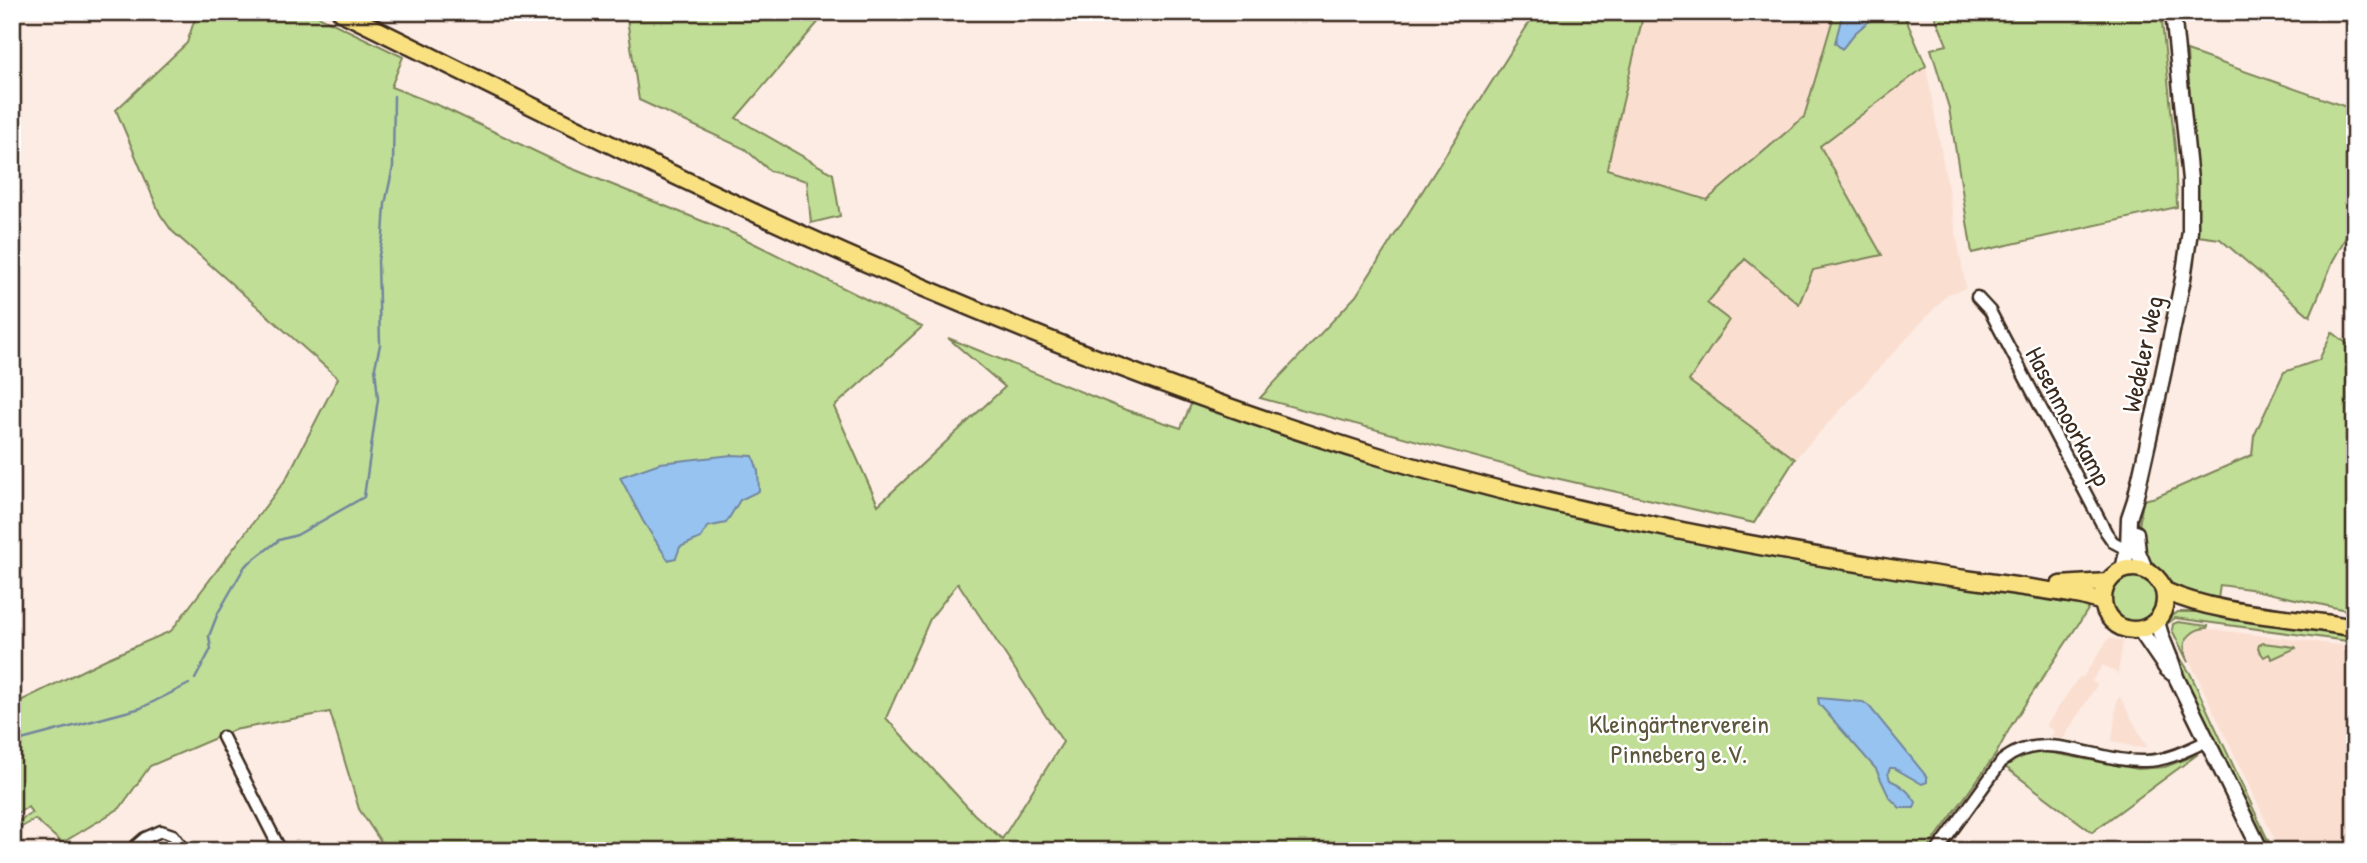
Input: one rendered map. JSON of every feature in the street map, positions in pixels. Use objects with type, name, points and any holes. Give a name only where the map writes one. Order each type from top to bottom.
[{"type":"main road","points":[[341,12],[608,144],[801,234],[989,315],[1263,420],[1384,458],[1541,500],[1703,534],[1878,566],[2023,586],[2103,602]]},
{"type":"main road","name":"Wedeler Weg","points":[[2123,569],[2128,550],[2129,518],[2188,253],[2190,180],[2173,12]]},
{"type":"main road","name":"Wedeler Weg","points":[[2135,500],[2135,539],[2145,569]]},
{"type":"main road","points":[[2209,606],[2160,616],[2140,630],[2120,627],[2106,612],[2103,602],[2107,582],[2123,569],[2132,567],[2154,574],[2165,591],[2166,602],[2160,616],[2160,635],[2176,677],[2261,851]]},
{"type":"main road","points":[[2023,586],[2107,582]]},
{"type":"main road","points":[[2165,591],[2209,606],[2355,628]]},
{"type":"main road","points":[[2140,630],[2166,668],[2176,677]]},
{"type":"street","name":"Hasenmoorkamp","points":[[1977,297],[1990,311],[2106,532],[2113,542],[2128,550]]},
{"type":"street","points":[[223,737],[281,851]]},
{"type":"street","points":[[1937,851],[2002,761],[2023,749],[2057,746],[2125,761],[2147,761],[2168,758],[2207,741]]},
{"type":"street","points":[[130,851],[145,838],[160,831],[173,835],[185,851]]},
{"type":"shaded area","points":[[1644,12],[1835,12],[1804,117],[1707,200],[1607,169]]},
{"type":"shaded area","points":[[1926,66],[1966,288],[1948,294],[1795,459],[1688,381],[1729,321],[1706,303],[1745,258],[1813,270],[1882,255],[1820,146]]},
{"type":"shaded area","points":[[2202,628],[2355,647],[2355,851],[2280,851],[2184,649],[2191,633]]},
{"type":"shaded area","points":[[2109,638],[2123,641],[2118,674],[2103,665],[2092,681],[2097,685],[2063,739],[2051,737],[2054,731],[2046,726]]},
{"type":"shaded area","points":[[2120,697],[2147,747],[2134,747],[2112,741],[2117,699]]},
{"type":"green space","name":"Kleingärtnerverein Pinneberg e.V.","points":[[197,12],[310,12],[403,57],[391,87],[440,106],[568,167],[737,235],[922,327],[834,407],[878,505],[1005,387],[948,338],[1126,410],[1181,428],[1192,402],[1459,485],[2077,600],[2089,608],[2012,724],[1996,754],[1926,851],[387,851],[359,809],[330,712],[234,730],[150,766],[120,808],[62,843],[35,819],[12,833],[12,825],[32,813],[28,807],[12,816],[12,705],[171,631],[286,479],[338,378],[172,231],[160,214],[116,110],[187,43]],"holes":[[[958,583],[1063,742],[1002,839],[974,814],[886,718],[930,619]]]},
{"type":"green space","points":[[626,12],[827,12],[736,118],[833,174],[840,216],[811,223],[807,181],[770,171],[745,149],[639,100]]},
{"type":"green space","points":[[1536,12],[1644,12],[1607,169],[1707,200],[1804,117],[1835,12],[1899,12],[1905,17],[1926,66],[1820,146],[1882,255],[1813,270],[1799,304],[1745,259],[1707,303],[1729,320],[1689,381],[1795,459],[1754,523],[1542,475],[1260,398],[1356,296]]},
{"type":"green space","points":[[1988,12],[2161,12],[2175,148],[2177,207],[1972,253],[1949,108],[1931,49],[1947,45],[1935,16]]},
{"type":"green space","points":[[2187,51],[2355,110],[2355,220],[2334,259],[2310,316],[2220,239],[2198,236]]},
{"type":"green space","points":[[2332,332],[2355,350],[2355,612],[2250,589],[2220,585],[2218,599],[2191,596],[2172,586],[2165,574],[2149,562],[2138,533],[2143,500],[2156,497],[2252,455],[2254,436],[2284,372],[2319,360]]},
{"type":"green space","points":[[2134,576],[2150,583],[2157,599],[2150,615],[2134,622],[2118,615],[2111,599],[2118,583]]},
{"type":"green space","points":[[2178,612],[2199,612],[2322,627],[2355,637],[2355,642],[2175,618],[2167,624],[2168,638],[2165,625],[2168,619]]},
{"type":"green space","points":[[2178,622],[2208,626],[2187,638],[2185,651],[2188,662],[2172,630],[2173,624]]},
{"type":"green space","points":[[2263,643],[2296,648],[2272,659],[2269,654],[2264,657],[2258,649]]},
{"type":"green space","points":[[2171,644],[2190,673],[2273,851],[2266,851]]},
{"type":"green space","points":[[2042,751],[2138,769],[2165,767],[2198,754],[2092,832],[2004,766],[2011,758]]},
{"type":"water","points":[[1843,12],[1871,12],[1869,21],[1842,49],[1835,43]]},
{"type":"water","points":[[732,455],[753,456],[758,471],[759,491],[740,500],[726,523],[707,527],[701,538],[680,547],[676,558],[668,560],[643,521],[620,477],[660,463]]},
{"type":"water","points":[[1818,698],[1863,702],[1869,706],[1927,777],[1927,782],[1922,784],[1890,768],[1890,780],[1901,786],[1916,802],[1914,808],[1900,808],[1889,797],[1876,769],[1819,704]]},
{"type":"waterway","points":[[195,679],[211,649],[209,636],[218,613],[245,566],[279,540],[297,535],[364,497],[378,399],[375,367],[380,345],[378,260],[393,167],[394,96]]},
{"type":"waterway","points":[[12,741],[141,708],[189,684]]}]
